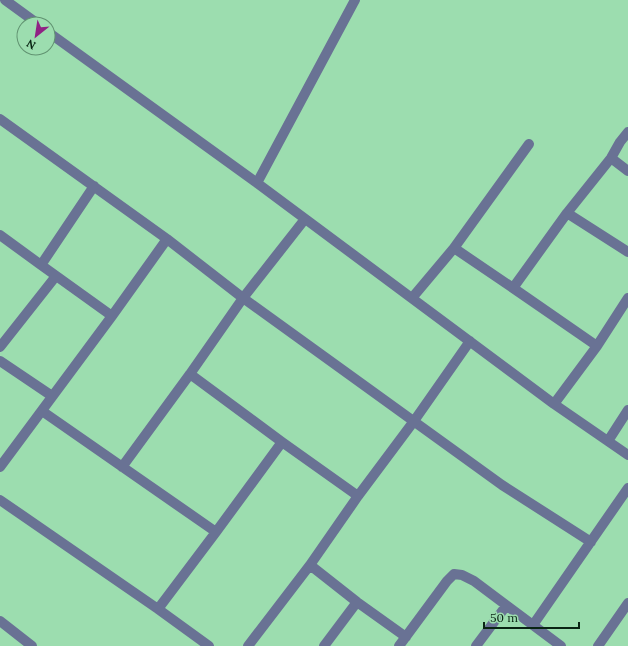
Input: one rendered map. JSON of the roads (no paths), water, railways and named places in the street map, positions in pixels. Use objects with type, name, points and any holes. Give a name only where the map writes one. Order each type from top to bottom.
[{"type":"street","points":[[5,0],[27,16]]},
{"type":"street","points":[[257,183],[355,0]]},
{"type":"street","points":[[56,38],[257,183],[554,404],[628,456]]},
{"type":"street","points":[[0,119],[167,239],[243,298],[502,485],[591,542]]},
{"type":"street","points":[[513,288],[628,132]]},
{"type":"street","points":[[412,298],[454,248],[529,144]]},
{"type":"street","points":[[610,158],[628,171]]},
{"type":"street","points":[[41,265],[94,186]]},
{"type":"street","points":[[567,213],[628,252]]},
{"type":"street","points":[[122,467],[243,298],[305,219]]},
{"type":"street","points":[[0,235],[112,316]]},
{"type":"street","points":[[0,468],[167,239]]},
{"type":"street","points":[[454,248],[596,346]]},
{"type":"street","points":[[0,347],[56,276]]},
{"type":"street","points":[[554,404],[596,346],[628,298]]},
{"type":"street","points":[[248,646],[310,565],[470,341]]},
{"type":"street","points":[[0,361],[52,396]]},
{"type":"street","points":[[190,374],[358,496]]},
{"type":"street","points":[[608,441],[628,410]]},
{"type":"street","points":[[42,411],[216,532]]},
{"type":"street","points":[[158,609],[282,442]]},
{"type":"street","points":[[533,626],[628,488]]},
{"type":"street","points":[[0,500],[209,646]]},
{"type":"street","points":[[310,565],[357,602],[406,637]]},
{"type":"street","points":[[399,646],[447,581],[454,574],[462,575],[474,581],[533,626],[550,643],[561,646]]},
{"type":"street","points":[[324,646],[357,602]]},
{"type":"street","points":[[598,646],[628,603]]},
{"type":"street","points":[[476,646],[506,606]]},
{"type":"street","points":[[0,621],[32,646]]}]
